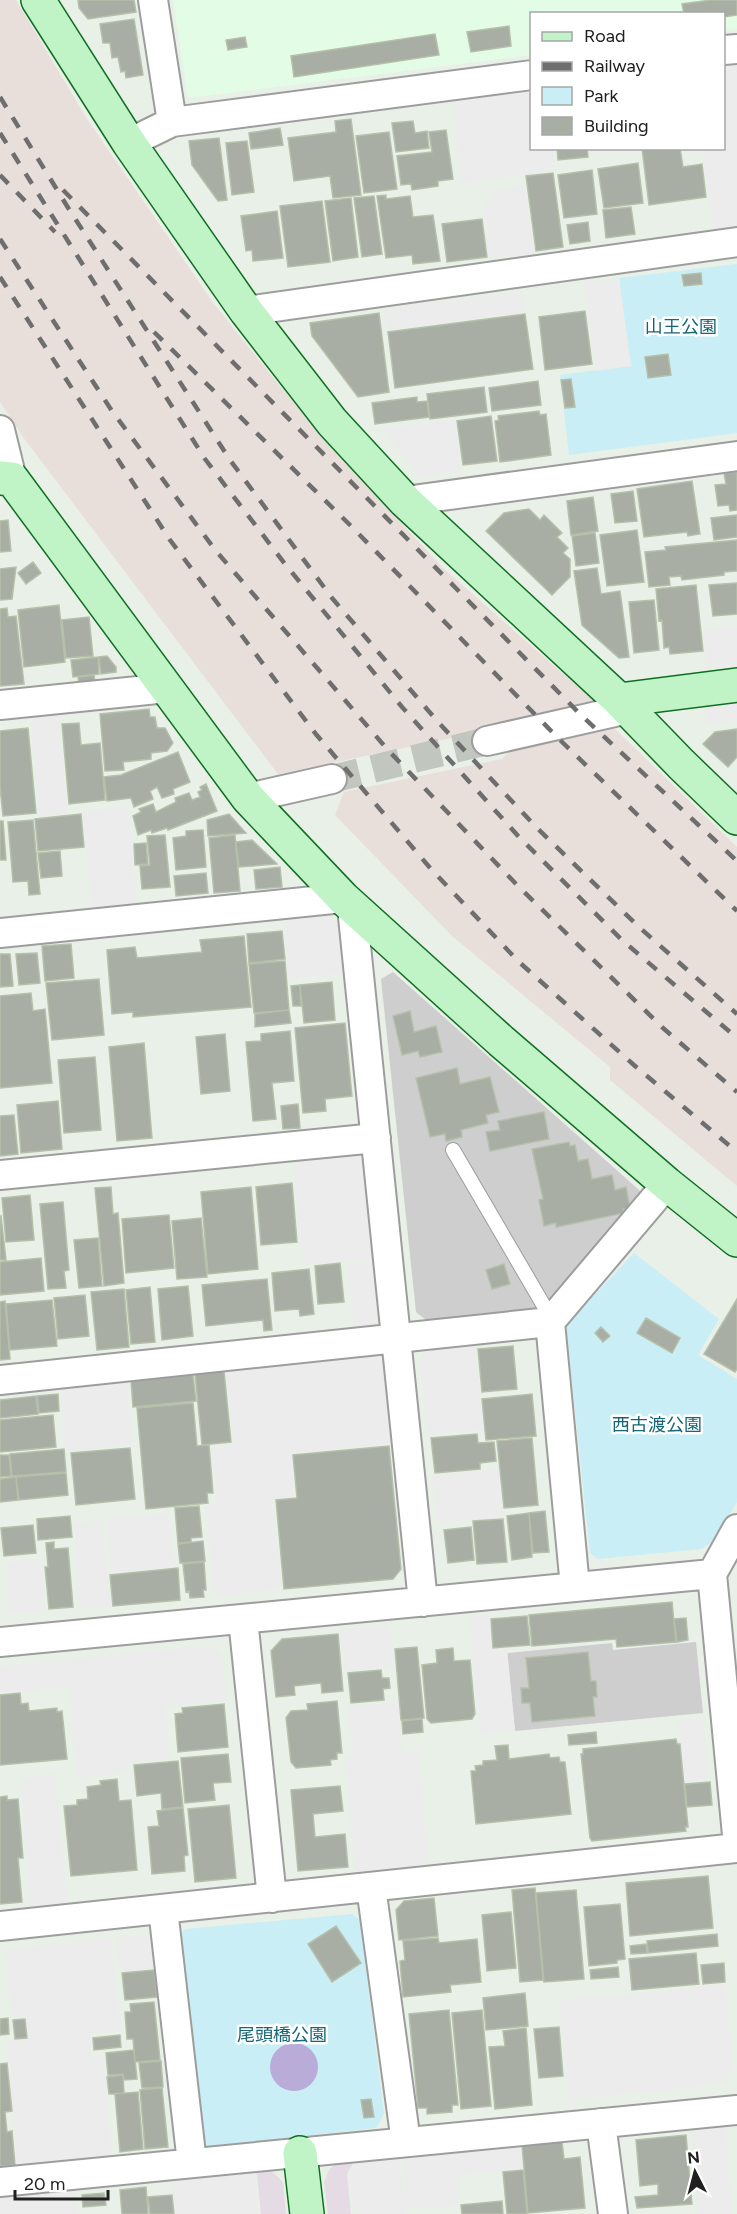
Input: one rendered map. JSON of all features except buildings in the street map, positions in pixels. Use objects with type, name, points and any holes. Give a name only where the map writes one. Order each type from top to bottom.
[{"type":"street","points":[[38,0],[129,143],[246,311],[332,422],[405,501],[624,705],[737,818]]},
{"type":"street","points":[[153,0],[172,122]]},
{"type":"street","points":[[129,143],[172,122],[530,75]]},
{"type":"street","points":[[246,311],[737,242]]},
{"type":"street","points":[[0,430],[6,478],[248,798],[347,902],[501,1041],[667,1184],[737,1240]]},
{"type":"street","points":[[405,501],[737,456]]},
{"type":"street","points":[[487,741],[624,705],[737,685]]},
{"type":"street","points":[[0,705],[167,688]]},
{"type":"street","points":[[248,798],[332,778]]},
{"type":"street","points":[[0,933],[347,902]]},
{"type":"street","points":[[347,902],[376,1138],[423,1602]]},
{"type":"street","points":[[0,1175],[376,1138]]},
{"type":"street","points":[[0,1380],[550,1322],[667,1184]]},
{"type":"street","points":[[550,1322],[575,1587]]},
{"type":"street","points":[[737,1529],[712,1574],[737,1836]]},
{"type":"street","points":[[0,1642],[712,1574]]},
{"type":"street","points":[[243,1619],[272,1898]]},
{"type":"street","points":[[0,1926],[737,1848]]},
{"type":"street","points":[[371,1887],[406,2142]]},
{"type":"street","points":[[163,1909],[192,2163]]},
{"type":"street","points":[[0,2182],[737,2110]]},
{"type":"street","points":[[601,2123],[613,2214]]},
{"type":"street","points":[[300,2153],[307,2214]]},
{"type":"lane","points":[[453,1150],[544,1306],[550,1322]]},
{"type":"shaded area","points":[[0,0],[16,0],[87,119],[214,304],[322,438],[443,568],[595,702],[591,714],[490,730],[278,774],[23,437],[0,402]]},
{"type":"shaded area","points":[[173,0],[737,0],[737,29],[725,30],[725,12],[530,12],[530,55],[188,98]]},
{"type":"shaded area","points":[[737,65],[737,225],[714,229],[702,150],[725,150],[725,67]]},
{"type":"shaded area","points":[[530,92],[530,150],[553,150],[556,171],[462,183],[452,102]]},
{"type":"shaded area","points":[[525,185],[534,253],[489,258],[483,210],[496,189]]},
{"type":"shaded area","points":[[619,278],[631,366],[596,371],[584,282]]},
{"type":"shaded area","points":[[522,291],[525,312],[387,330],[384,309]]},
{"type":"shaded area","points":[[454,419],[461,471],[420,476],[381,429]]},
{"type":"shaded area","points":[[737,627],[737,666],[707,669],[704,630]]},
{"type":"shaded area","points":[[737,702],[737,720],[707,724],[704,706]]},
{"type":"shaded area","points":[[58,714],[67,813],[39,815],[30,717]]},
{"type":"shaded area","points":[[611,725],[737,847],[737,1186],[610,1080],[610,1067],[452,936],[335,815],[344,792],[502,759],[520,741]]},
{"type":"shaded area","points":[[128,807],[137,905],[92,909],[83,811]]},
{"type":"shaded area","points":[[327,913],[339,924],[343,973],[289,978],[284,917]]},
{"type":"shaded area","points":[[393,972],[647,1197],[540,1309],[426,1320],[416,1312],[381,979]]},
{"type":"shaded area","points":[[355,1153],[364,1161],[373,1258],[303,1265],[293,1159]]},
{"type":"shaded area","points":[[374,1262],[379,1315],[371,1325],[354,1327],[348,1265]]},
{"type":"shaded area","points":[[475,1343],[483,1430],[427,1435],[420,1359],[427,1347]]},
{"type":"shaded area","points":[[374,1354],[383,1361],[391,1444],[291,1453],[295,1496],[272,1499],[282,1589],[214,1596],[206,1506],[217,1504],[211,1446],[234,1444],[226,1368]]},
{"type":"shaded area","points":[[126,1381],[132,1445],[66,1451],[60,1388]]},
{"type":"shaded area","points":[[499,1469],[503,1517],[436,1523],[432,1475]]},
{"type":"shaded area","points":[[170,1513],[175,1566],[111,1572],[107,1519]]},
{"type":"shaded area","points":[[102,1520],[110,1607],[81,1609],[73,1523]]},
{"type":"shaded area","points":[[40,1559],[45,1610],[10,1613],[6,1562]]},
{"type":"shaded area","points":[[489,1615],[492,1649],[507,1648],[515,1731],[480,1734],[469,1617]]},
{"type":"shaded area","points":[[390,1626],[394,1667],[344,1671],[340,1630]]},
{"type":"shaded area","points":[[696,1642],[703,1713],[515,1731],[507,1653],[612,1643],[613,1650]]},
{"type":"shaded area","points":[[212,1646],[223,1655],[227,1701],[165,1707],[170,1759],[126,1763],[127,1773],[77,1778],[69,1686],[0,1693],[0,1666]]},
{"type":"shaded area","points":[[398,1702],[402,1750],[352,1755],[348,1706]]},
{"type":"shaded area","points":[[703,1718],[709,1778],[685,1781],[678,1721]]},
{"type":"shaded area","points":[[418,1750],[429,1864],[355,1871],[345,1757]]},
{"type":"shaded area","points":[[55,1774],[67,1903],[31,1907],[20,1779]]},
{"type":"shaded area","points":[[146,1935],[152,1941],[155,1969],[119,1972],[115,1938]]},
{"type":"shaded area","points":[[111,1939],[120,2031],[90,2034],[92,2056],[103,2055],[112,2157],[18,2166],[7,2041],[29,2039],[27,2017],[12,2018],[6,1949]]},
{"type":"shaded area","points":[[725,1984],[733,2067],[724,2083],[699,2085],[690,1987]]},
{"type":"shaded area","points":[[689,1989],[698,2087],[568,2099],[559,2000]]},
{"type":"shaded area","points":[[294,2043],[311,2050],[318,2067],[311,2084],[294,2091],[277,2084],[270,2067],[277,2050]]},
{"type":"shaded area","points":[[725,2126],[732,2214],[698,2214],[691,2130]]},
{"type":"shaded area","points":[[520,2145],[522,2169],[457,2175],[459,2205],[407,2210],[403,2156]]},
{"type":"shaded area","points":[[400,2157],[406,2214],[354,2214],[349,2173],[356,2162]]},
{"type":"shaded area","points":[[353,2163],[347,2174],[351,2214],[328,2214],[324,2182],[329,2170],[335,2164]]},
{"type":"shaded area","points":[[258,2167],[274,2173],[283,2182],[286,2214],[261,2214],[257,2175],[251,2169]]},
{"type":"shaded area","points":[[249,2171],[255,2176],[258,2214],[175,2214],[172,2178]]},
{"type":"shaded area","points":[[76,2191],[78,2214],[0,2214],[0,2198]]},
{"type":"green space","name":"山王公園","points":[[737,264],[737,433],[569,455],[560,375],[630,366],[619,278]]},
{"type":"green space","name":"西古渡公園","points":[[634,1253],[719,1319],[698,1355],[737,1379],[737,1502],[715,1540],[701,1549],[598,1559],[590,1553],[566,1325]]},
{"type":"green space","name":"尾頭橋公園","points":[[352,1914],[360,1920],[384,2114],[376,2128],[204,2147],[178,1937],[185,1929]]},
{"type":"tunnel","points":[[332,779],[487,741]]},
{"type":"railway","points":[[0,97],[230,460],[332,598],[438,722],[537,828],[639,927],[737,1014]]},
{"type":"railway","points":[[0,133],[205,459],[285,564],[402,707],[520,838],[623,941],[737,1038]]},
{"type":"railway","points":[[0,175],[55,232]]},
{"type":"railway","points":[[63,190],[581,715],[737,861]]},
{"type":"railway","points":[[0,239],[112,411],[216,551],[388,750],[518,886],[663,1028],[737,1092]]},
{"type":"railway","points":[[0,277],[170,540],[315,733],[431,869],[518,961],[635,1066],[737,1152]]},
{"type":"railway","points":[[154,332],[350,525],[559,739],[737,911]]}]
